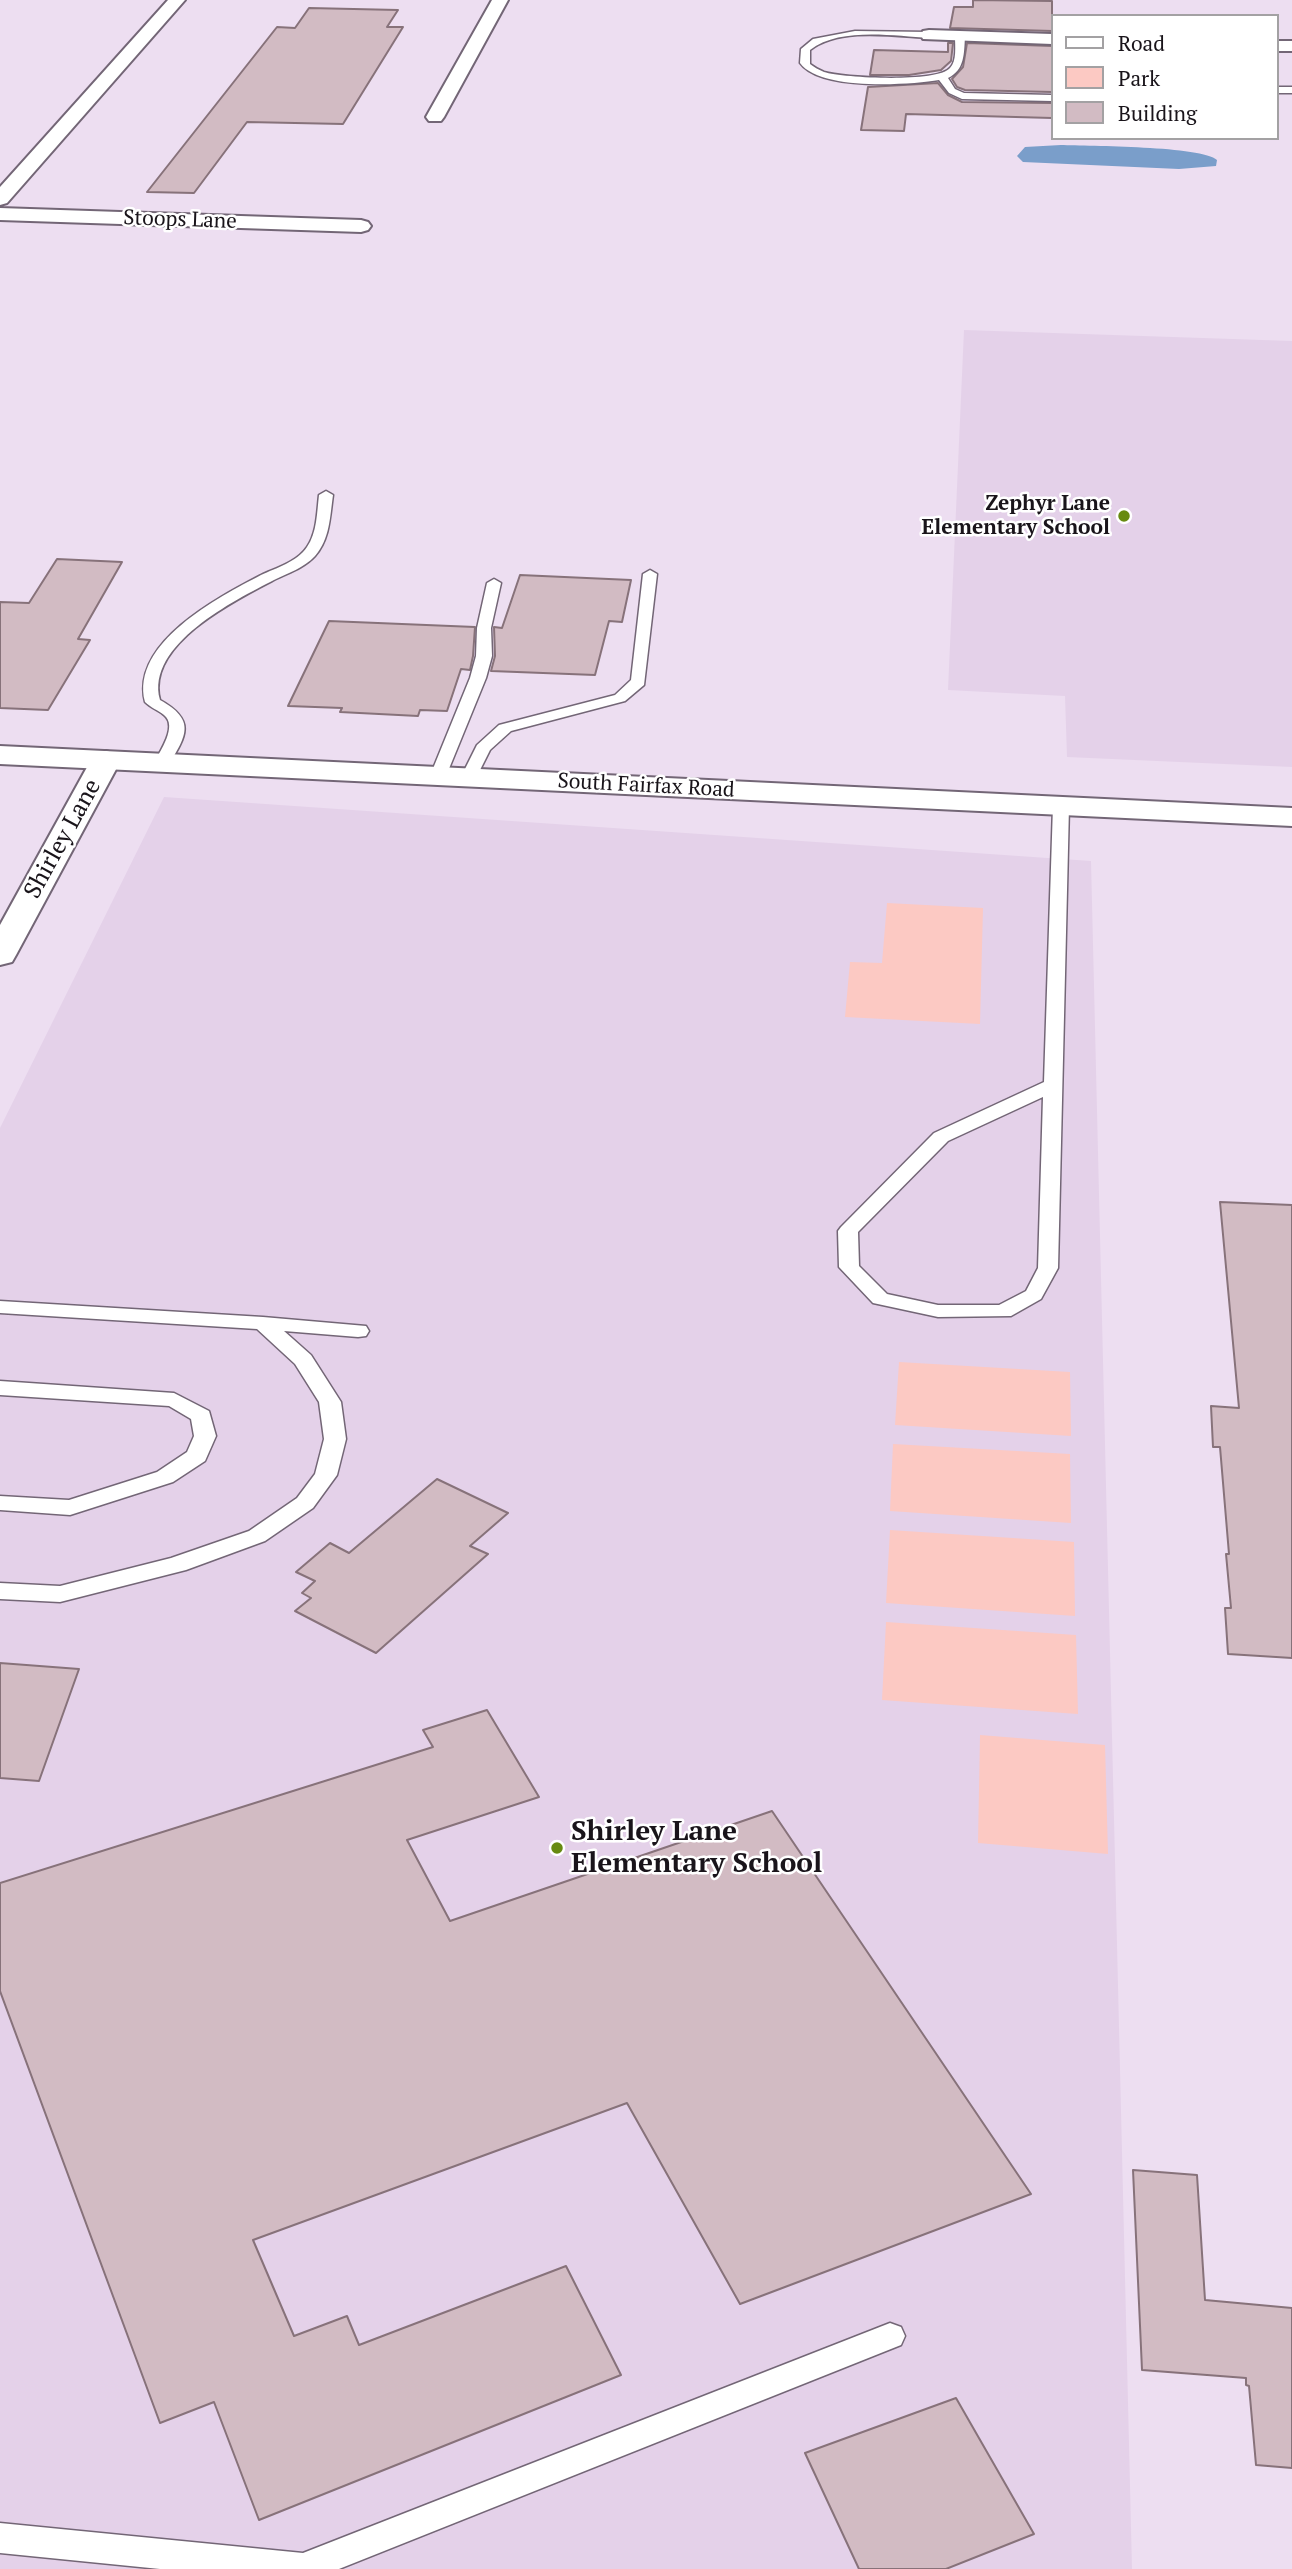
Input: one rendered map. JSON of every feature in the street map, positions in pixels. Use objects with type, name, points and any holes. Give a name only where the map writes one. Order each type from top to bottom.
[{"type":"street","points":[[0,199],[177,0]]},
{"type":"street","points":[[435,117],[500,0]]},
{"type":"street","points":[[929,35],[1050,39]]},
{"type":"street","name":"Stoops Lane","points":[[0,214],[361,226]]},
{"type":"street","name":"South Fairfax Road","points":[[0,755],[1292,817]]},
{"type":"street","name":"Shirley Lane","points":[[0,954],[106,760]]},
{"type":"lane","points":[[929,35],[838,34],[809,45],[804,52],[804,61],[810,69],[823,75],[841,78],[943,78],[951,74],[958,63],[960,36]]},
{"type":"lane","points":[[943,78],[952,91],[962,96],[1050,98]]},
{"type":"lane","points":[[162,763],[176,734],[177,723],[172,714],[153,702],[150,678],[153,668],[176,636],[221,602],[294,564],[310,552],[318,540],[326,495]]},
{"type":"lane","points":[[469,778],[483,748],[505,728],[620,698],[639,682],[650,574]]},
{"type":"lane","points":[[438,776],[478,678],[484,656],[484,628],[495,583]]},
{"type":"lane","points":[[1053,1084],[941,1137],[848,1231],[849,1267],[880,1299],[938,1311],[1003,1311],[1034,1295],[1048,1268],[1061,806]]},
{"type":"lane","points":[[0,1307],[358,1331]]},
{"type":"lane","points":[[0,1591],[60,1594],[178,1564],[257,1536],[305,1503],[326,1475],[335,1439],[330,1402],[303,1360],[263,1323]]},
{"type":"lane","points":[[0,1388],[174,1400],[201,1416],[205,1436],[197,1456],[165,1477],[70,1508],[0,1503]]},
{"type":"lane","points":[[0,2538],[303,2568],[890,2336]]},
{"type":"shaded area","name":"Zephyr Lane Elementary School","points":[[964,330],[1292,341],[1292,767],[1067,757],[1065,696],[948,690]]},
{"type":"shaded area","name":"Shirley Lane Elementary School","points":[[164,797],[1091,861],[1132,2569],[0,2569],[0,1128]]},
{"type":"green space","points":[[887,903],[983,908],[980,1024],[845,1017],[850,962],[882,963]]},
{"type":"green space","points":[[899,1362],[1070,1372],[1071,1436],[895,1425]]},
{"type":"green space","points":[[893,1444],[1070,1454],[1071,1523],[890,1511]]},
{"type":"green space","points":[[890,1530],[1074,1542],[1075,1616],[886,1603]]},
{"type":"green space","points":[[886,1622],[1076,1635],[1078,1714],[882,1700]]},
{"type":"green space","points":[[980,1735],[1105,1745],[1108,1854],[978,1843]]},
{"type":"water","points":[[1061,145],[1169,149],[1207,155],[1217,160],[1216,166],[1179,169],[1023,162],[1017,156],[1025,147]]},
{"type":"building","points":[[973,0],[1052,1],[1050,31],[950,28],[954,7],[973,7]]},
{"type":"building","points":[[309,8],[398,10],[387,27],[403,27],[343,124],[247,122],[194,193],[147,192],[277,27],[295,28]]},
{"type":"building","points":[[948,43],[953,43],[951,61],[941,70],[909,75],[870,75],[874,50],[948,52]]},
{"type":"building","points":[[967,43],[1050,46],[1050,92],[965,90],[957,87],[952,79],[963,67]]},
{"type":"building","points":[[938,83],[948,95],[962,102],[1050,103],[1050,118],[906,114],[904,131],[861,130],[868,87]]},
{"type":"building","points":[[57,559],[122,562],[78,639],[90,640],[48,710],[0,708],[0,602],[29,603]]},
{"type":"building","points":[[520,575],[631,580],[622,622],[609,621],[595,675],[491,671],[495,656],[494,627],[502,628]]},
{"type":"building","points":[[329,621],[475,627],[470,670],[461,669],[447,711],[420,710],[418,716],[340,712],[342,708],[288,706]]},
{"type":"building","points":[[1220,1202],[1292,1205],[1292,1658],[1228,1654],[1225,1608],[1231,1608],[1226,1554],[1229,1554],[1220,1447],[1213,1447],[1211,1406],[1239,1408]]},
{"type":"building","points":[[437,1479],[508,1513],[470,1546],[488,1554],[376,1653],[295,1611],[311,1598],[302,1593],[315,1581],[296,1572],[330,1543],[349,1553]]},
{"type":"building","points":[[0,1663],[79,1669],[39,1781],[0,1778]]},
{"type":"building","points":[[487,1710],[539,1797],[407,1840],[450,1921],[772,1811],[1031,2194],[740,2304],[627,2103],[253,2240],[294,2336],[347,2316],[359,2345],[566,2266],[621,2375],[259,2520],[214,2402],[160,2423],[0,1991],[0,1883],[433,1747],[423,1730]]},
{"type":"building","points":[[1133,2170],[1197,2175],[1205,2300],[1292,2308],[1292,2468],[1256,2465],[1246,2378],[1142,2370]]},
{"type":"building","points":[[956,2398],[1034,2534],[946,2569],[859,2569],[805,2453]]},
{"type":"place","name":"Zephyr Lane Elementary School","points":[[1124,516]]},
{"type":"place","name":"Shirley Lane Elementary School","points":[[557,1848]]}]
